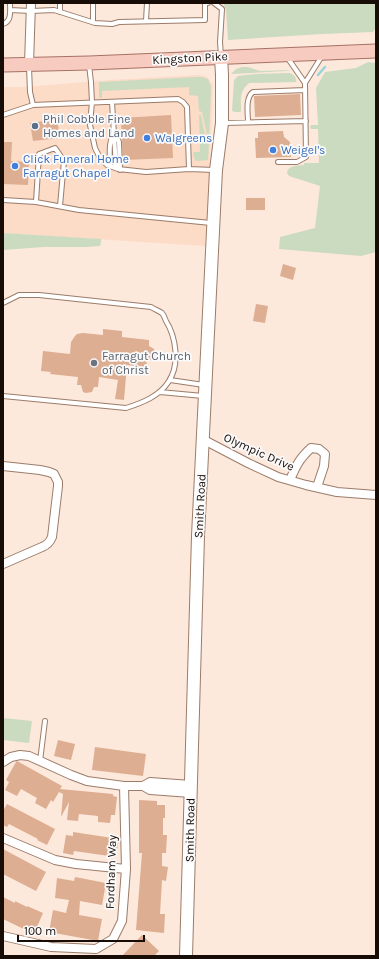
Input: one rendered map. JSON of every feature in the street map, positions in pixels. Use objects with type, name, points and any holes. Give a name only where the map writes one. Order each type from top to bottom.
[{"type":"main road","name":"Kingston Pike","points":[[3,65],[89,63],[376,51]]},
{"type":"street","points":[[29,64],[31,7]]},
{"type":"street","name":"Smith Road","points":[[186,956],[198,544],[216,170],[222,123],[221,57]]},
{"type":"street","name":"Olympic Drive","points":[[204,440],[272,474],[290,480],[337,492],[376,495]]},
{"type":"street","points":[[290,480],[303,455],[311,448],[319,449],[325,454],[324,466],[317,487]]},
{"type":"street","points":[[3,466],[50,472],[56,477],[58,486],[52,538],[50,541],[42,547],[3,564]]},
{"type":"street","points":[[3,762],[11,757],[20,755],[29,756],[87,781],[124,786],[143,786],[150,790],[167,787],[191,789]]},
{"type":"street","name":"Fordham Way","points":[[3,936],[51,947],[96,949],[113,940],[122,921],[126,869],[124,786]]},
{"type":"street","points":[[3,838],[55,860],[76,864],[126,869]]},
{"type":"lane","points":[[3,24],[8,20],[10,3]]},
{"type":"lane","points":[[60,3],[60,12]]},
{"type":"lane","points":[[93,3],[93,22]]},
{"type":"lane","points":[[146,21],[147,3]]},
{"type":"lane","points":[[10,10],[31,7],[54,10],[93,22],[112,24],[119,22],[205,20],[205,3],[208,3]]},
{"type":"lane","points":[[214,3],[222,9],[220,42],[221,57]]},
{"type":"lane","points":[[286,54],[305,83]]},
{"type":"lane","points":[[278,162],[297,162],[306,157],[305,83],[324,54]]},
{"type":"lane","points":[[89,63],[92,102],[90,125],[95,148],[100,158],[107,165],[118,169],[146,172],[189,169],[216,170]]},
{"type":"lane","points":[[29,64],[32,104]]},
{"type":"lane","points":[[248,122],[248,99],[250,93],[305,90]]},
{"type":"lane","points":[[3,115],[32,104],[178,99],[187,107],[189,169]]},
{"type":"lane","points":[[112,102],[114,132],[119,142],[118,169]]},
{"type":"lane","points":[[222,123],[306,121]]},
{"type":"lane","points":[[110,166],[110,144],[114,132]]},
{"type":"lane","points":[[36,202],[39,154],[55,148],[64,161],[60,206]]},
{"type":"lane","points":[[3,200],[36,202],[79,210],[214,223]]},
{"type":"lane","points":[[3,303],[19,296],[39,295],[151,307],[162,314],[171,329],[175,344],[176,358],[170,380],[160,392],[142,403],[126,408],[3,396]]},
{"type":"lane","points":[[170,380],[206,391]]},
{"type":"lane","points":[[160,392],[206,391]]},
{"type":"lane","points":[[40,761],[45,721]]},
{"type":"shaded area","points":[[199,75],[207,77],[213,85],[205,246],[3,233],[3,87],[25,87]]},
{"type":"green space","points":[[223,3],[375,3],[375,29],[373,32],[228,40],[226,10]]},
{"type":"green space","points":[[368,62],[376,63],[376,252],[361,256],[279,249],[280,237],[315,228],[320,186],[289,176],[287,173],[291,167],[304,165],[304,163],[319,163],[318,129],[311,129],[310,127],[311,125],[318,125],[316,88],[325,72],[356,68]]},
{"type":"green space","points":[[248,67],[260,71],[291,70],[231,74],[236,69]]},
{"type":"green space","points":[[289,73],[294,76],[296,82],[249,83],[242,93],[241,111],[232,111],[234,80],[238,76]]},
{"type":"green space","points":[[202,77],[208,79],[211,87],[209,139],[202,112],[199,111],[198,96],[189,95],[189,87],[102,91],[102,98],[99,96],[99,82]]},
{"type":"green space","points":[[199,115],[201,115],[206,141],[209,141],[208,160],[197,161],[195,160],[193,154],[194,152],[200,152]]},
{"type":"green space","points":[[3,233],[101,239],[101,242],[100,246],[44,247],[3,250]]},
{"type":"green space","points":[[3,718],[32,721],[29,743],[3,740]]},
{"type":"building","name":"Weigel's","points":[[300,94],[301,115],[255,117],[254,96]]},
{"type":"building","name":"Walgreens","points":[[171,115],[173,158],[123,160],[121,118]]},
{"type":"building","points":[[57,119],[60,138],[33,141],[30,123]]},
{"type":"building","name":"Weigel's","points":[[283,131],[284,137],[290,142],[291,157],[256,158],[255,138],[258,138],[258,132]]},
{"type":"building","points":[[3,142],[12,142],[11,161],[29,162],[28,185],[3,184]]},
{"type":"building","points":[[246,198],[265,198],[265,210],[246,210]]},
{"type":"building","points":[[283,264],[296,268],[293,280],[280,276]]},
{"type":"building","points":[[256,304],[268,306],[265,323],[253,321]]},
{"type":"building","name":"Farragut Church of Christ","points":[[103,329],[122,331],[122,337],[149,340],[149,346],[154,349],[156,353],[154,358],[147,361],[146,367],[127,365],[124,400],[115,399],[118,380],[99,377],[98,387],[94,387],[92,392],[86,393],[83,392],[81,385],[77,385],[78,377],[50,374],[51,372],[41,371],[43,351],[70,354],[71,342],[77,334],[83,333],[103,335]]},
{"type":"building","points":[[58,740],[75,744],[71,760],[54,756]]},
{"type":"building","points":[[95,747],[146,754],[143,776],[92,770]]},
{"type":"building","points":[[17,761],[62,786],[60,789],[113,794],[113,796],[117,797],[115,815],[111,815],[110,823],[98,822],[98,816],[79,814],[78,821],[67,820],[69,802],[61,817],[63,794],[59,792],[53,802],[51,800],[46,809],[35,803],[37,798],[21,789],[17,796],[5,790],[9,782],[6,780]]},
{"type":"building","points":[[139,800],[157,801],[157,805],[165,805],[163,835],[167,835],[166,853],[162,853],[162,866],[168,867],[166,881],[162,880],[160,914],[165,914],[164,933],[136,930],[142,853],[139,853]]},
{"type":"building","points":[[7,804],[55,829],[47,845],[9,824],[7,827],[3,825],[3,811]]},
{"type":"building","points":[[73,832],[119,839],[116,857],[74,851],[73,855],[63,853],[66,835],[73,836]]},
{"type":"building","points":[[3,849],[46,872],[36,891],[3,874]]},
{"type":"building","points":[[75,877],[106,883],[102,905],[80,901],[79,915],[102,919],[98,941],[49,932],[53,910],[66,913],[69,900],[55,898],[57,878],[74,881]]},
{"type":"building","points":[[3,897],[43,913],[34,934],[3,919]]},
{"type":"building","points":[[142,935],[159,951],[154,956],[122,956]]},
{"type":"waterway","points":[[318,75],[325,67]]},
{"type":"place","name":"Phil Cobble Fine Homes and Land","points":[[35,126]]},
{"type":"place","name":"Walgreens","points":[[147,138]]},
{"type":"place","name":"Weigel's","points":[[273,150]]},
{"type":"place","name":"Click Funeral Home Farragut Chapel","points":[[15,166]]},
{"type":"place","name":"Farragut Church of Christ","points":[[94,363]]}]
